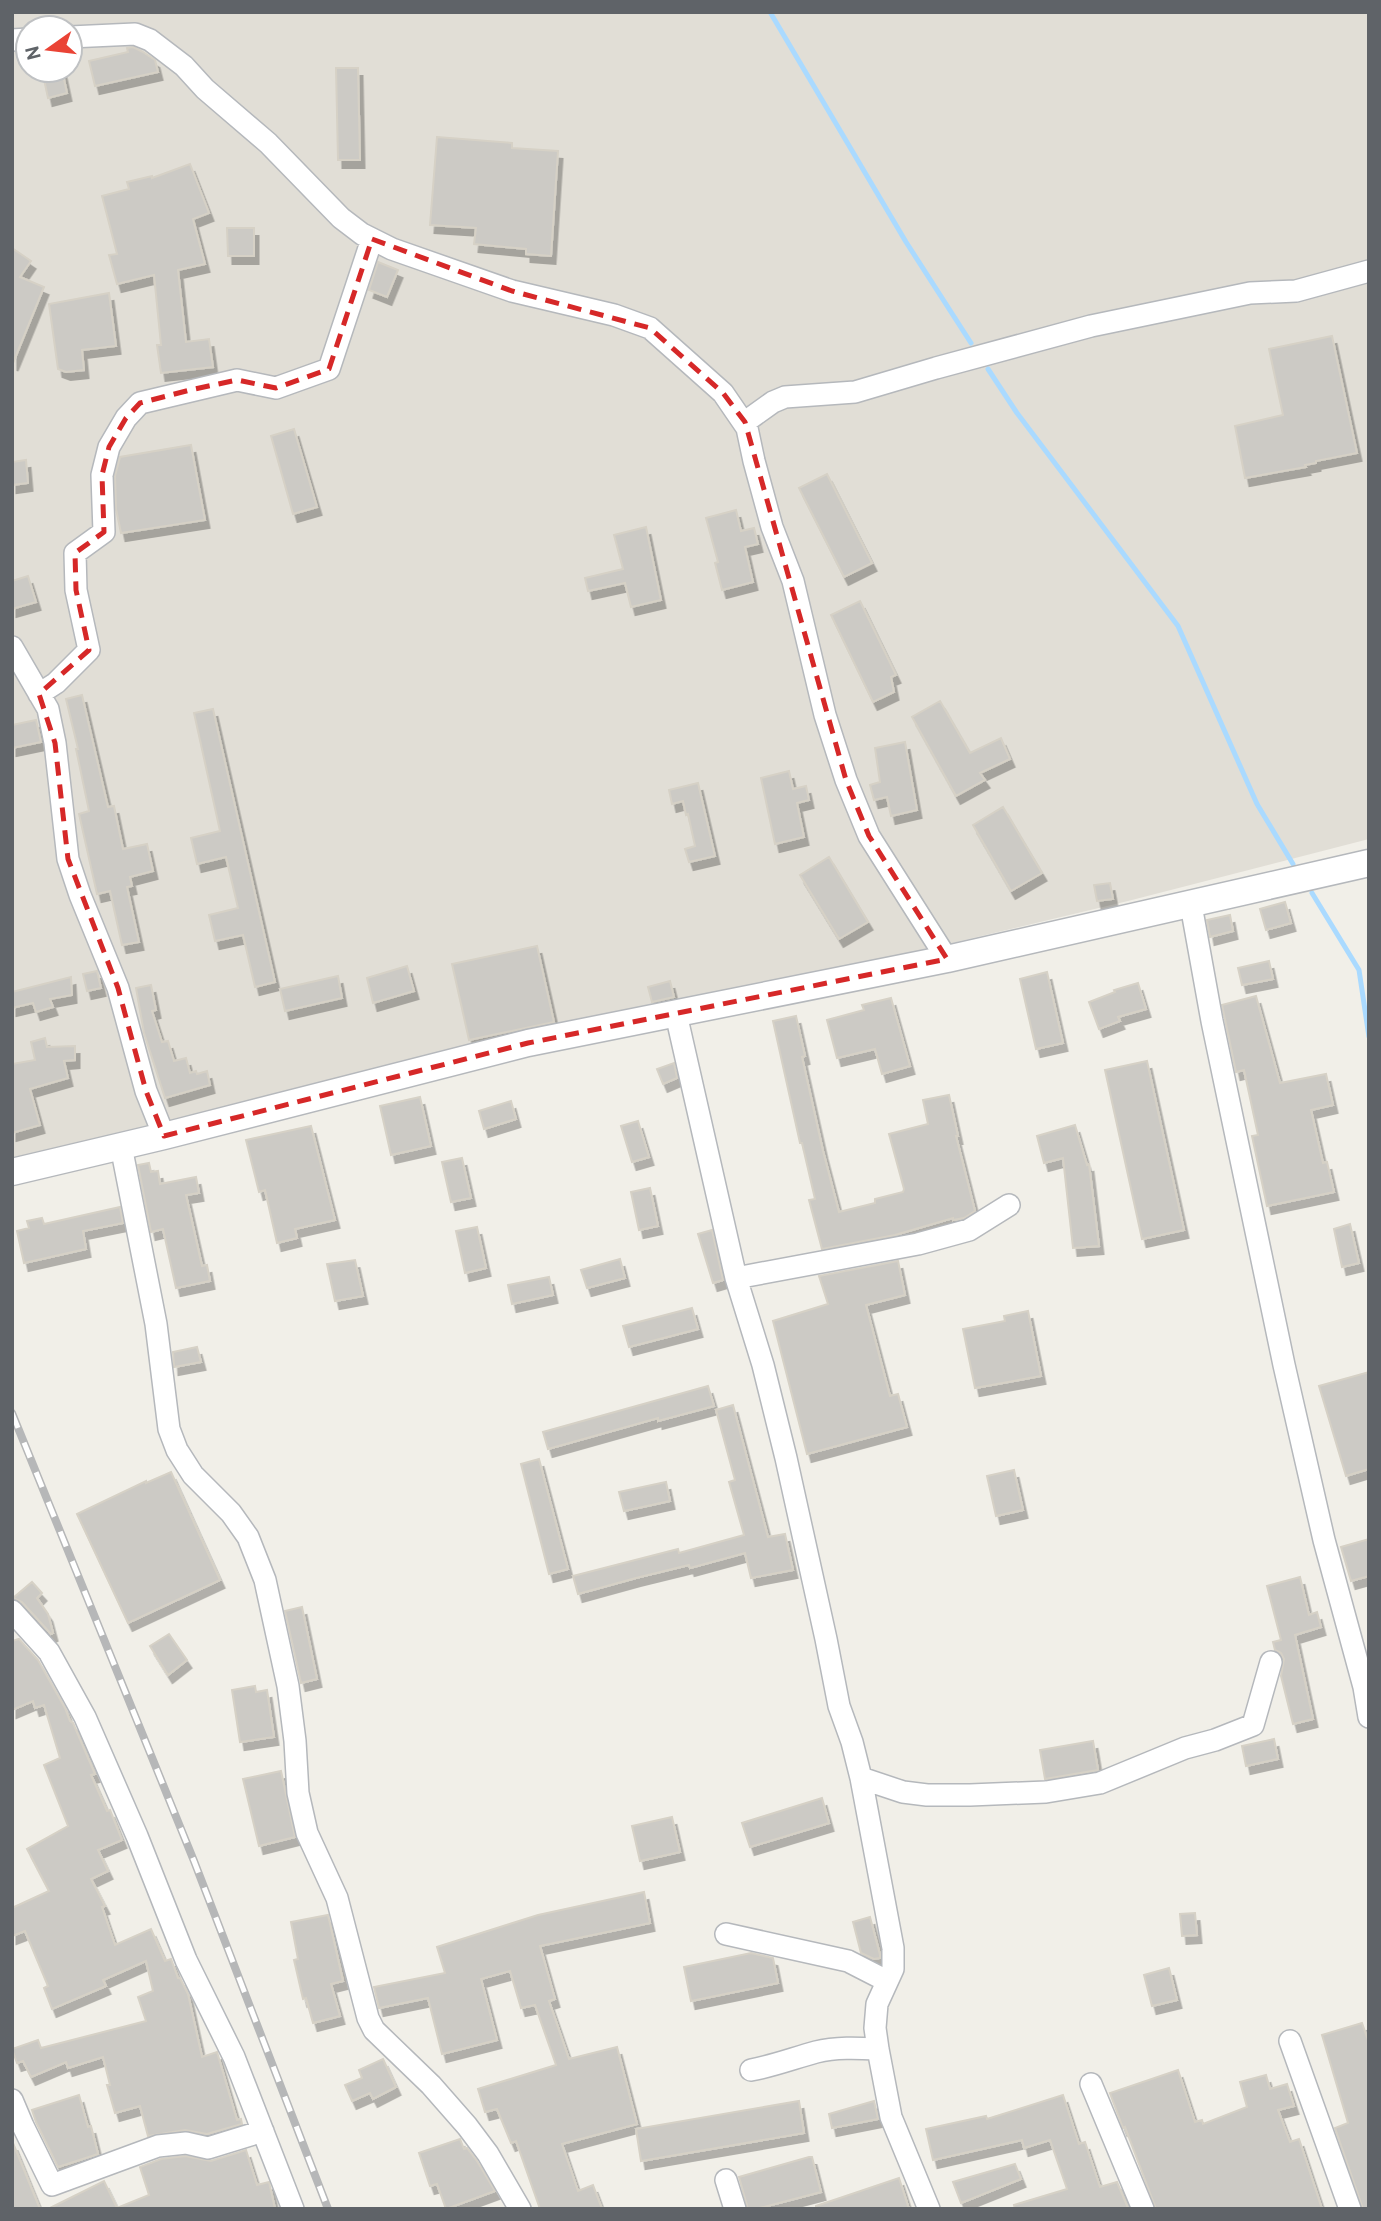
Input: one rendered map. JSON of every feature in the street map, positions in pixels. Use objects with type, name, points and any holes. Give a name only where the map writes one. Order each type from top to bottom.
[{"type":"street","points":[[84,36],[135,34],[150,40],[184,66],[205,89],[268,143],[341,218],[372,239],[392,249],[512,291],[614,315],[650,328],[723,393],[745,422],[772,527],[793,581],[825,715],[846,780],[869,836],[947,959]]},
{"type":"street","points":[[39,694],[56,683],[89,650],[76,590],[75,553],[104,532],[102,475],[109,447],[126,418],[140,403],[190,390],[237,380],[276,388],[329,369],[372,239]]},
{"type":"street","points":[[745,422],[773,402],[785,397],[855,392],[1091,326],[1250,293],[1296,290],[1369,271]]},
{"type":"street","points":[[12,647],[48,709],[55,743],[68,859],[118,988],[146,1091],[164,1136]]},
{"type":"street","points":[[12,1172],[528,1043],[947,959],[1369,863]]},
{"type":"street","points":[[1191,905],[1215,1035],[1284,1365],[1324,1540],[1364,1687],[1369,1717]]},
{"type":"street","points":[[676,1014],[736,1278],[763,1365],[839,1706],[861,1778],[893,1948],[893,1969],[877,2004],[875,2028],[878,2049],[891,2117],[929,2209]]},
{"type":"street","points":[[121,1146],[156,1324],[169,1429],[177,1450],[193,1475],[231,1513],[248,1537],[265,1580],[288,1686],[298,1793],[307,1833],[337,1898],[368,2018],[374,2030],[431,2085],[467,2126],[488,2154],[520,2209]]},
{"type":"street","points":[[736,1278],[826,1262],[968,1230],[1009,1205]]},
{"type":"street","points":[[12,1611],[49,1652],[85,1717],[137,1836],[186,1960],[234,2057],[293,2209]]},
{"type":"street","points":[[861,1778],[902,1792],[928,1795],[1046,1791],[1100,1783],[1185,1748],[1253,1725],[1271,1662]]},
{"type":"street","points":[[726,1934],[848,1961],[887,1981]]},
{"type":"street","points":[[1290,2041],[1350,2209]]},
{"type":"street","points":[[751,2070],[780,2065],[817,2052],[846,2048],[878,2049]]},
{"type":"street","points":[[1091,2084],[1143,2209]]},
{"type":"street","points":[[12,2100],[52,2185],[158,2146],[186,2143],[208,2148],[263,2131]]},
{"type":"street","points":[[726,2180],[735,2209]]},
{"type":"highlighted area","points":[[372,239],[512,291],[650,328],[723,393],[745,422],[846,780],[869,836],[947,959],[528,1043],[164,1136],[146,1091],[118,988],[68,859],[55,743],[39,694],[89,650],[76,590],[75,553],[104,532],[102,475],[109,447],[126,418],[140,403],[190,390],[237,380],[276,388],[329,369]]},
{"type":"shaded area","points":[[12,12],[1369,12],[1369,839],[1128,901],[12,1168]]},
{"type":"building","points":[[133,47],[155,60],[158,72],[95,86],[89,61],[128,52],[127,48]]},
{"type":"building","points":[[336,68],[358,68],[360,160],[338,160]]},
{"type":"building","points":[[45,84],[65,84],[67,93],[48,98]]},
{"type":"building","points":[[437,137],[512,143],[512,148],[558,151],[551,256],[526,254],[526,249],[474,244],[476,228],[430,225]]},
{"type":"building","points":[[190,164],[209,213],[193,219],[205,264],[178,270],[186,342],[209,339],[213,367],[161,373],[154,275],[117,284],[109,255],[117,254],[102,196],[129,189],[127,182],[152,178]]},
{"type":"building","points":[[227,228],[254,228],[254,256],[228,256]]},
{"type":"building","points":[[12,248],[31,261],[20,277],[44,287],[13,363]]},
{"type":"building","points":[[378,262],[398,270],[387,297],[369,290]]},
{"type":"building","points":[[109,293],[116,346],[82,350],[84,370],[66,372],[58,369],[49,304]]},
{"type":"building","points":[[1332,336],[1357,453],[1316,461],[1305,465],[1306,467],[1245,478],[1235,426],[1283,415],[1269,349]]},
{"type":"building","points":[[294,429],[317,507],[293,514],[271,436]]},
{"type":"building","points":[[191,445],[205,520],[121,533],[116,509],[115,476],[120,457]]},
{"type":"building","points":[[26,460],[28,483],[12,485],[12,462]]},
{"type":"building","points":[[827,474],[872,563],[844,577],[799,488]]},
{"type":"building","points":[[736,510],[741,531],[754,528],[758,544],[745,547],[753,582],[722,590],[715,563],[718,562],[706,518]]},
{"type":"building","points":[[646,527],[661,600],[631,607],[625,583],[588,591],[585,578],[623,569],[614,535]]},
{"type":"building","points":[[28,576],[36,602],[12,609],[12,581]]},
{"type":"building","points":[[860,601],[896,675],[891,677],[894,692],[873,702],[831,615]]},
{"type":"building","points":[[82,695],[108,807],[114,806],[123,849],[147,844],[153,871],[130,877],[132,886],[127,887],[139,942],[122,945],[110,891],[97,894],[79,814],[89,811],[66,699]]},
{"type":"building","points":[[940,701],[970,753],[1001,738],[1010,759],[980,773],[985,780],[956,796],[912,717]]},
{"type":"building","points":[[213,709],[275,982],[255,987],[243,935],[215,941],[209,915],[238,908],[226,857],[197,864],[191,838],[220,831],[194,713]]},
{"type":"building","points":[[36,720],[41,742],[12,748],[12,725]]},
{"type":"building","points":[[905,742],[917,810],[891,816],[887,797],[874,800],[870,785],[880,782],[875,748]]},
{"type":"building","points":[[789,771],[793,789],[806,786],[809,800],[797,803],[804,837],[775,844],[761,778]]},
{"type":"building","points":[[698,783],[715,856],[689,862],[685,849],[695,846],[688,814],[686,815],[683,801],[672,804],[669,790]]},
{"type":"building","points":[[1003,807],[1042,873],[1011,891],[973,825]]},
{"type":"building","points":[[829,857],[868,922],[839,939],[800,875]]},
{"type":"building","points":[[1110,883],[1113,899],[1097,901],[1094,885]]},
{"type":"building","points":[[1285,902],[1291,923],[1266,930],[1260,909]]},
{"type":"building","points":[[1230,915],[1233,931],[1210,937],[1207,920]]},
{"type":"building","points":[[537,946],[554,1022],[469,1040],[452,964]]},
{"type":"building","points":[[1269,961],[1273,979],[1242,985],[1238,968]]},
{"type":"building","points":[[407,966],[414,991],[373,1003],[367,978]]},
{"type":"building","points":[[97,971],[101,988],[87,991],[83,974]]},
{"type":"building","points":[[1047,972],[1063,1043],[1036,1049],[1020,979]]},
{"type":"building","points":[[338,976],[342,998],[285,1011],[280,989]]},
{"type":"building","points":[[71,977],[72,995],[50,999],[53,1007],[36,1012],[33,1003],[12,1008],[12,992]]},
{"type":"building","points":[[670,981],[674,997],[652,1002],[648,987]]},
{"type":"building","points":[[1138,983],[1146,1009],[1118,1017],[1120,1021],[1099,1029],[1089,1002],[1115,992],[1114,990]]},
{"type":"building","points":[[151,985],[156,1010],[152,1011],[162,1042],[168,1041],[174,1061],[186,1058],[190,1073],[207,1071],[210,1085],[165,1098],[144,1033],[136,988]]},
{"type":"building","points":[[1256,996],[1280,1083],[1326,1074],[1333,1105],[1311,1110],[1323,1163],[1327,1162],[1334,1192],[1267,1206],[1252,1136],[1258,1135],[1244,1070],[1236,1072],[1222,1005]]},
{"type":"building","points":[[891,998],[910,1066],[882,1074],[875,1049],[837,1058],[827,1020],[864,1010],[862,1005]]},
{"type":"building","points":[[796,1016],[805,1056],[802,1057],[839,1212],[875,1203],[875,1199],[903,1192],[889,1134],[928,1124],[923,1100],[949,1095],[956,1136],[975,1211],[964,1218],[953,1218],[895,1235],[822,1249],[809,1200],[815,1199],[773,1021]]},
{"type":"building","points":[[45,1038],[47,1047],[75,1046],[75,1060],[64,1061],[68,1078],[30,1089],[40,1125],[12,1133],[12,1064],[35,1060],[31,1042]]},
{"type":"building","points":[[1147,1061],[1184,1230],[1142,1239],[1105,1070]]},
{"type":"building","points":[[674,1063],[677,1078],[663,1084],[657,1069]]},
{"type":"building","points":[[420,1097],[431,1146],[391,1155],[380,1106]]},
{"type":"building","points":[[511,1101],[516,1119],[484,1129],[479,1111]]},
{"type":"building","points":[[638,1121],[649,1157],[632,1162],[621,1126]]},
{"type":"building","points":[[1075,1125],[1087,1165],[1089,1164],[1099,1246],[1073,1248],[1063,1158],[1044,1163],[1037,1136]]},
{"type":"building","points":[[311,1126],[335,1220],[295,1229],[297,1238],[277,1243],[265,1190],[259,1192],[246,1140]]},
{"type":"building","points":[[462,1158],[471,1198],[451,1202],[442,1162]]},
{"type":"building","points":[[149,1163],[151,1172],[158,1171],[160,1184],[196,1177],[199,1193],[186,1195],[202,1266],[207,1265],[210,1281],[176,1288],[163,1229],[151,1232],[138,1165]]},
{"type":"building","points":[[650,1188],[658,1226],[639,1230],[631,1192]]},
{"type":"building","points":[[120,1207],[123,1223],[83,1231],[86,1249],[24,1263],[17,1231],[29,1228],[27,1221],[42,1218],[44,1224]]},
{"type":"building","points":[[1350,1224],[1359,1263],[1342,1267],[1334,1229]]},
{"type":"building","points":[[477,1227],[486,1268],[465,1273],[456,1231]]},
{"type":"building","points":[[712,1230],[723,1280],[713,1283],[698,1234]]},
{"type":"building","points":[[620,1259],[625,1278],[587,1288],[581,1270]]},
{"type":"building","points":[[355,1260],[363,1296],[335,1301],[327,1264]]},
{"type":"building","points":[[898,1261],[905,1295],[866,1305],[890,1396],[898,1394],[907,1427],[807,1454],[773,1321],[828,1304],[819,1276]]},
{"type":"building","points":[[549,1277],[553,1295],[512,1304],[508,1285]]},
{"type":"building","points":[[692,1308],[698,1329],[629,1347],[623,1326]]},
{"type":"building","points":[[1028,1311],[1041,1376],[975,1388],[963,1329],[1005,1321],[1004,1316]]},
{"type":"building","points":[[197,1347],[201,1362],[174,1367],[173,1352]]},
{"type":"building","points":[[1369,1372],[1369,1469],[1346,1476],[1319,1386]]},
{"type":"building","points":[[708,1386],[714,1406],[658,1421],[658,1418],[548,1449],[543,1432]]},
{"type":"building","points":[[733,1405],[768,1537],[785,1534],[793,1570],[751,1578],[745,1553],[578,1594],[573,1576],[678,1549],[679,1553],[744,1535],[729,1482],[735,1480],[716,1410]]},
{"type":"building","points":[[539,1459],[568,1569],[549,1574],[521,1464]]},
{"type":"building","points":[[1014,1470],[1023,1510],[996,1516],[987,1476]]},
{"type":"building","points":[[171,1472],[220,1580],[128,1623],[77,1514]]},
{"type":"building","points":[[666,1482],[670,1501],[624,1511],[619,1492]]},
{"type":"building","points":[[1369,1539],[1369,1576],[1351,1581],[1341,1547]]},
{"type":"building","points":[[1300,1577],[1309,1615],[1317,1612],[1321,1627],[1295,1635],[1313,1719],[1293,1724],[1281,1676],[1284,1659],[1281,1653],[1275,1650],[1273,1642],[1281,1640],[1267,1586]]},
{"type":"building","points":[[32,1582],[42,1593],[37,1598],[48,1614],[53,1633],[51,1634],[22,1602],[13,1598]]},
{"type":"building","points":[[302,1607],[317,1679],[301,1683],[285,1611]]},
{"type":"building","points":[[169,1634],[187,1660],[168,1675],[150,1646]]},
{"type":"building","points":[[19,1639],[38,1660],[73,1723],[95,1774],[91,1775],[122,1840],[98,1850],[108,1871],[91,1879],[105,1906],[102,1907],[115,1945],[151,1929],[165,1961],[171,1959],[188,1994],[202,2057],[217,2052],[237,2120],[241,2119],[242,2124],[207,2134],[185,2130],[148,2136],[140,2106],[115,2113],[103,2057],[68,2068],[66,2062],[31,2077],[23,2061],[17,2063],[12,2049],[38,2040],[41,2048],[146,2021],[138,1997],[153,1991],[146,1961],[103,1980],[106,1986],[52,2009],[44,1988],[48,1986],[25,1931],[12,1936],[12,1908],[49,1891],[27,1849],[68,1826],[44,1765],[60,1758],[44,1705],[35,1708],[33,1701],[12,1710],[12,1641]]},
{"type":"building","points":[[255,1686],[256,1692],[267,1690],[274,1737],[240,1742],[232,1690]]},
{"type":"building","points":[[1274,1739],[1278,1759],[1246,1766],[1242,1746]]},
{"type":"building","points":[[1093,1741],[1098,1770],[1045,1779],[1040,1750]]},
{"type":"building","points":[[281,1771],[295,1837],[259,1846],[243,1779]]},
{"type":"building","points":[[822,1798],[829,1823],[750,1847],[742,1823]]},
{"type":"building","points":[[672,1817],[680,1852],[640,1861],[632,1826]]},
{"type":"building","points":[[644,1892],[650,1923],[540,1946],[555,1999],[549,2001],[569,2059],[617,2047],[637,2124],[562,2144],[578,2191],[593,2185],[602,2209],[540,2209],[516,2141],[511,2143],[497,2109],[485,2112],[478,2089],[556,2065],[535,2005],[521,2008],[510,1971],[481,1979],[497,2040],[442,2054],[428,1998],[379,2008],[374,1987],[445,1973],[437,1947],[538,1915]]},
{"type":"building","points":[[1195,1913],[1197,1935],[1182,1936],[1180,1914]]},
{"type":"building","points":[[328,1915],[343,1981],[331,1984],[340,2016],[313,2023],[306,1998],[303,1999],[294,1960],[298,1959],[291,1922]]},
{"type":"building","points":[[870,1917],[880,1958],[874,1959],[861,1953],[853,1922]]},
{"type":"building","points":[[751,1953],[773,1958],[778,1983],[691,2001],[684,1967]]},
{"type":"building","points":[[1169,1968],[1177,2000],[1152,2006],[1144,1975]]},
{"type":"building","points":[[1362,2023],[1369,2043],[1369,2209],[1363,2209],[1335,2128],[1348,2123],[1322,2035]]},
{"type":"building","points":[[383,2059],[396,2087],[373,2099],[370,2093],[352,2101],[345,2085],[362,2078],[359,2070]]},
{"type":"building","points":[[1178,2070],[1195,2122],[1202,2120],[1203,2124],[1247,2107],[1240,2082],[1266,2075],[1270,2089],[1287,2084],[1294,2106],[1278,2110],[1290,2142],[1299,2139],[1322,2209],[1156,2209],[1110,2093]]},
{"type":"building","points":[[79,2095],[98,2154],[58,2167],[32,2110]]},
{"type":"building","points":[[1063,2095],[1079,2144],[1085,2142],[1100,2187],[1117,2182],[1128,2208],[1015,2209],[1014,2205],[1067,2189],[1050,2140],[1024,2148],[1022,2140],[933,2160],[926,2129],[986,2116],[987,2119]]},
{"type":"building","points":[[799,2101],[804,2133],[641,2161],[636,2129]]},
{"type":"building","points":[[874,2101],[878,2119],[832,2128],[829,2114]]},
{"type":"building","points":[[460,2139],[464,2149],[467,2148],[477,2161],[495,2191],[446,2209],[437,2184],[430,2186],[419,2153]]},
{"type":"building","points":[[13,2143],[40,2209],[12,2209]]},
{"type":"building","points":[[246,2150],[257,2185],[269,2182],[275,2209],[48,2209],[104,2181],[117,2208],[149,2195],[140,2167],[161,2159],[185,2156],[211,2161]]},
{"type":"building","points":[[812,2157],[821,2192],[748,2209],[739,2177]]},
{"type":"building","points":[[1015,2164],[1021,2179],[961,2203],[953,2182]]},
{"type":"building","points":[[899,2178],[909,2209],[816,2209],[816,2206]]},
{"type":"waterway","points":[[770,12],[906,242],[971,343]]},
{"type":"waterway","points":[[988,369],[1017,413],[1178,626],[1257,804],[1293,864]]},
{"type":"waterway","points":[[1312,893],[1359,970],[1369,1037]]},
{"type":"railway","points":[[12,1413],[194,1861],[328,2209]]}]
